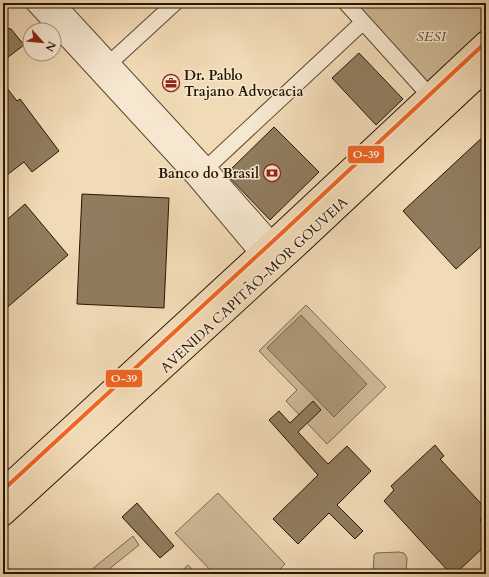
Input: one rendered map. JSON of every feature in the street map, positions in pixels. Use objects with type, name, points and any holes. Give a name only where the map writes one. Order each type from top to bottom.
[{"type":"main road","name":"AVENIDA CAPITÃO-MOR GOUVEIA","points":[[3,490],[266,248],[486,42]]},
{"type":"main road","name":"AVENIDA CAPITÃO-MOR GOUVEIA","points":[[3,515],[225,312],[486,69]]},
{"type":"main road","points":[[190,317],[225,312]]},
{"type":"main road","points":[[77,448],[85,415]]},
{"type":"street","points":[[35,3],[104,68],[201,173],[266,248]]},
{"type":"street","points":[[55,3],[104,68]]},
{"type":"street","points":[[104,68],[175,3]]},
{"type":"street","points":[[346,3],[429,95]]},
{"type":"street","points":[[201,173],[363,22]]},
{"type":"green space","name":"SESI","points":[[356,3],[486,3],[486,29],[429,83]]},
{"type":"green space","points":[[306,305],[386,387],[327,444],[286,401],[297,390],[259,351]]},
{"type":"green space","points":[[218,493],[285,564],[275,574],[214,574],[175,533]]},
{"type":"green space","points":[[133,536],[139,545],[103,574],[86,574]]},
{"type":"green space","points":[[376,553],[404,553],[407,558],[406,574],[373,574],[374,555]]},
{"type":"green space","points":[[188,565],[197,574],[178,574]]},
{"type":"shaded area","points":[[301,315],[367,384],[334,417],[267,348]]},
{"type":"building","points":[[3,27],[11,29],[22,43],[22,47],[3,61]]},
{"type":"building","points":[[359,53],[403,99],[376,125],[332,78]]},
{"type":"building","points":[[3,83],[17,101],[20,99],[59,151],[32,172],[24,162],[3,178]]},
{"type":"building","name":"Banco do Brasil","points":[[274,127],[319,172],[270,220],[226,174]]},
{"type":"building","points":[[486,134],[486,242],[456,269],[403,211]]},
{"type":"building","points":[[82,194],[169,198],[164,308],[77,304]]},
{"type":"building","points":[[25,204],[68,255],[3,311],[3,223]]},
{"type":"building","points":[[313,401],[321,410],[298,432],[328,464],[347,446],[371,471],[337,505],[363,531],[355,539],[329,513],[298,544],[273,519],[318,475],[269,420],[279,411],[290,423]]},
{"type":"building","points":[[435,445],[444,456],[440,459],[486,509],[486,514],[480,520],[486,527],[486,545],[455,574],[451,574],[384,501],[394,490],[391,486]]},
{"type":"building","points":[[137,503],[174,546],[160,558],[122,517]]},
{"type":"transit line","name":"O-39","points":[[3,490],[284,231],[486,42]]},
{"type":"place","name":"Dr. Pablo Trajano Advocacia","points":[[171,83]]},
{"type":"place","name":"Banco do Brasil","points":[[272,173]]}]
